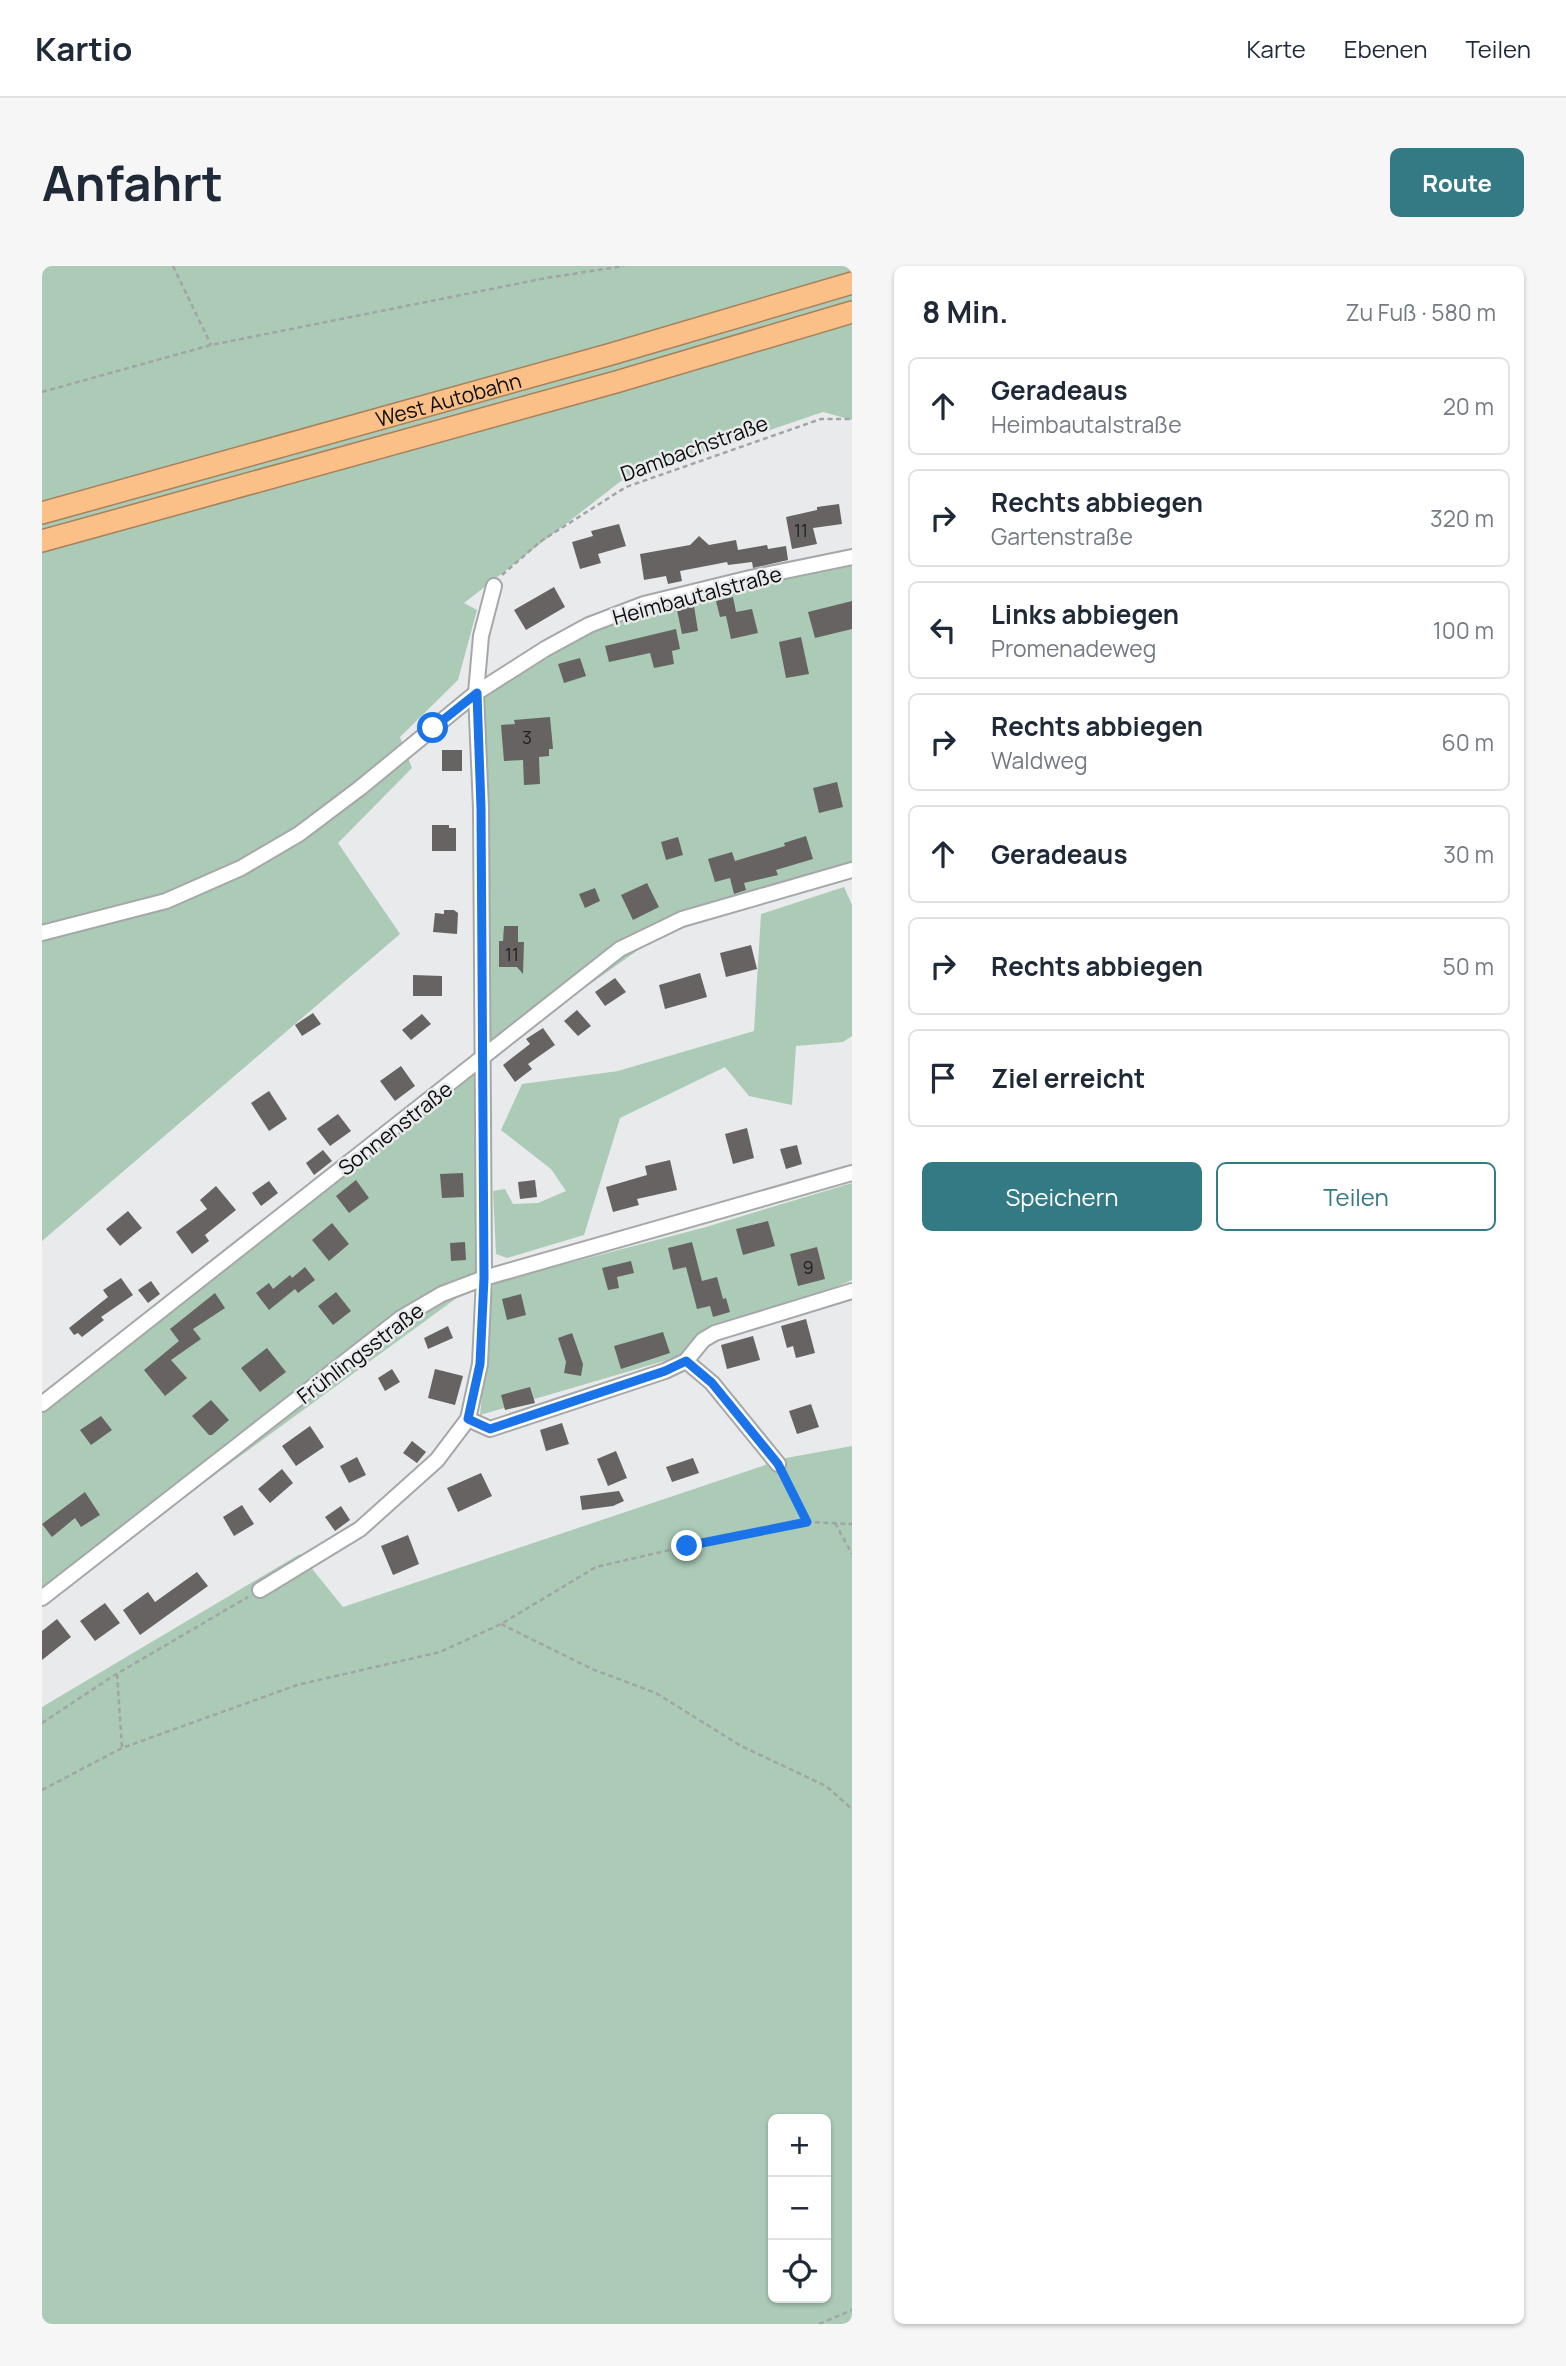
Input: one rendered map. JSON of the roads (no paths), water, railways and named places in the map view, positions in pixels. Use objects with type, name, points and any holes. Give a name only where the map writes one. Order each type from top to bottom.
[{"type":"highway","name":"West Autobahn","points":[[42,513],[608,355],[852,283]]},
{"type":"highway","name":"West Autobahn","points":[[42,541],[616,382],[852,312]]},
{"type":"street","name":"Heimbautalstraße","points":[[42,933],[166,901],[241,868],[309,826],[477,693],[545,649],[589,625],[645,604],[750,578],[852,557]]},
{"type":"street","points":[[260,1590],[360,1529],[437,1460],[468,1419],[480,1364],[484,1278],[481,808],[477,693],[481,636],[494,586]]},
{"type":"street","name":"Sonnenstraße","points":[[42,1404],[484,1059],[620,949],[682,919],[852,870]]},
{"type":"street","name":"Frühlingsstraße","points":[[42,1598],[401,1318],[442,1294],[484,1278],[852,1173]]},
{"type":"street","points":[[468,1419],[490,1429],[665,1371],[686,1361],[703,1340],[715,1333],[852,1291]]},
{"type":"street","points":[[686,1361],[712,1383],[778,1464]]}]
